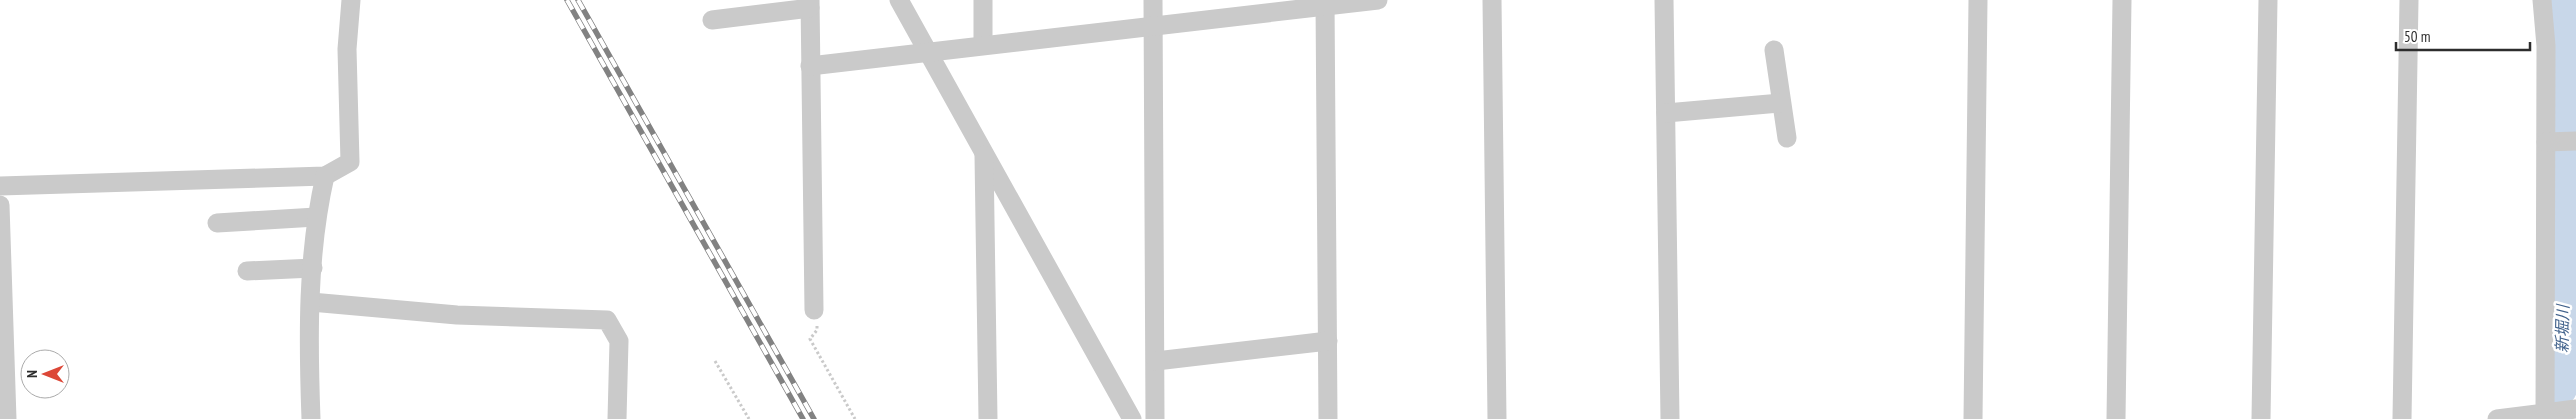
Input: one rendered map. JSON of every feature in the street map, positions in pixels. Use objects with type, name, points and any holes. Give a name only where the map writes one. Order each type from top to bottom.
[{"type":"street","points":[[0,186],[325,176],[350,162],[348,49],[351,0]]},
{"type":"street","points":[[899,0],[1132,419]]},
{"type":"street","points":[[983,0],[983,45]]},
{"type":"street","points":[[1153,0],[1156,361],[1154,419]]},
{"type":"street","points":[[810,66],[1153,27],[1324,4],[1378,0]]},
{"type":"street","points":[[1492,0],[1497,419]]},
{"type":"street","points":[[1664,0],[1670,419]]},
{"type":"street","points":[[1973,419],[1978,0]]},
{"type":"street","points":[[2116,419],[2122,0]]},
{"type":"street","points":[[2260,419],[2268,0]]},
{"type":"street","points":[[2402,419],[2409,0]]},
{"type":"street","points":[[2542,0],[2546,46],[2544,416]]},
{"type":"street","points":[[712,20],[810,4],[814,310]]},
{"type":"street","points":[[1324,4],[1328,419]]},
{"type":"street","points":[[1774,50],[1787,138]]},
{"type":"street","points":[[1666,113],[1781,102]]},
{"type":"street","points":[[2546,142],[2576,141]]},
{"type":"street","points":[[984,153],[988,419]]},
{"type":"street","points":[[311,419],[308,369],[311,302],[316,216],[325,176]]},
{"type":"street","points":[[0,205],[7,419]]},
{"type":"street","points":[[218,223],[316,216]]},
{"type":"street","points":[[247,271],[313,268]]},
{"type":"street","points":[[311,302],[457,315],[608,320],[619,341],[618,419]]},
{"type":"street","points":[[1156,361],[1328,341]]},
{"type":"street","points":[[2497,419],[2544,416],[2576,409]]},
{"type":"path","points":[[814,310],[817,330],[810,339],[855,419]]},
{"type":"path","points":[[715,361],[749,419]]},
{"type":"waterway","name":"新堀川","points":[[2561,389],[2566,46],[2562,0]]},
{"type":"railway","points":[[567,0],[803,419]]},
{"type":"railway","points":[[578,0],[814,419]]}]
